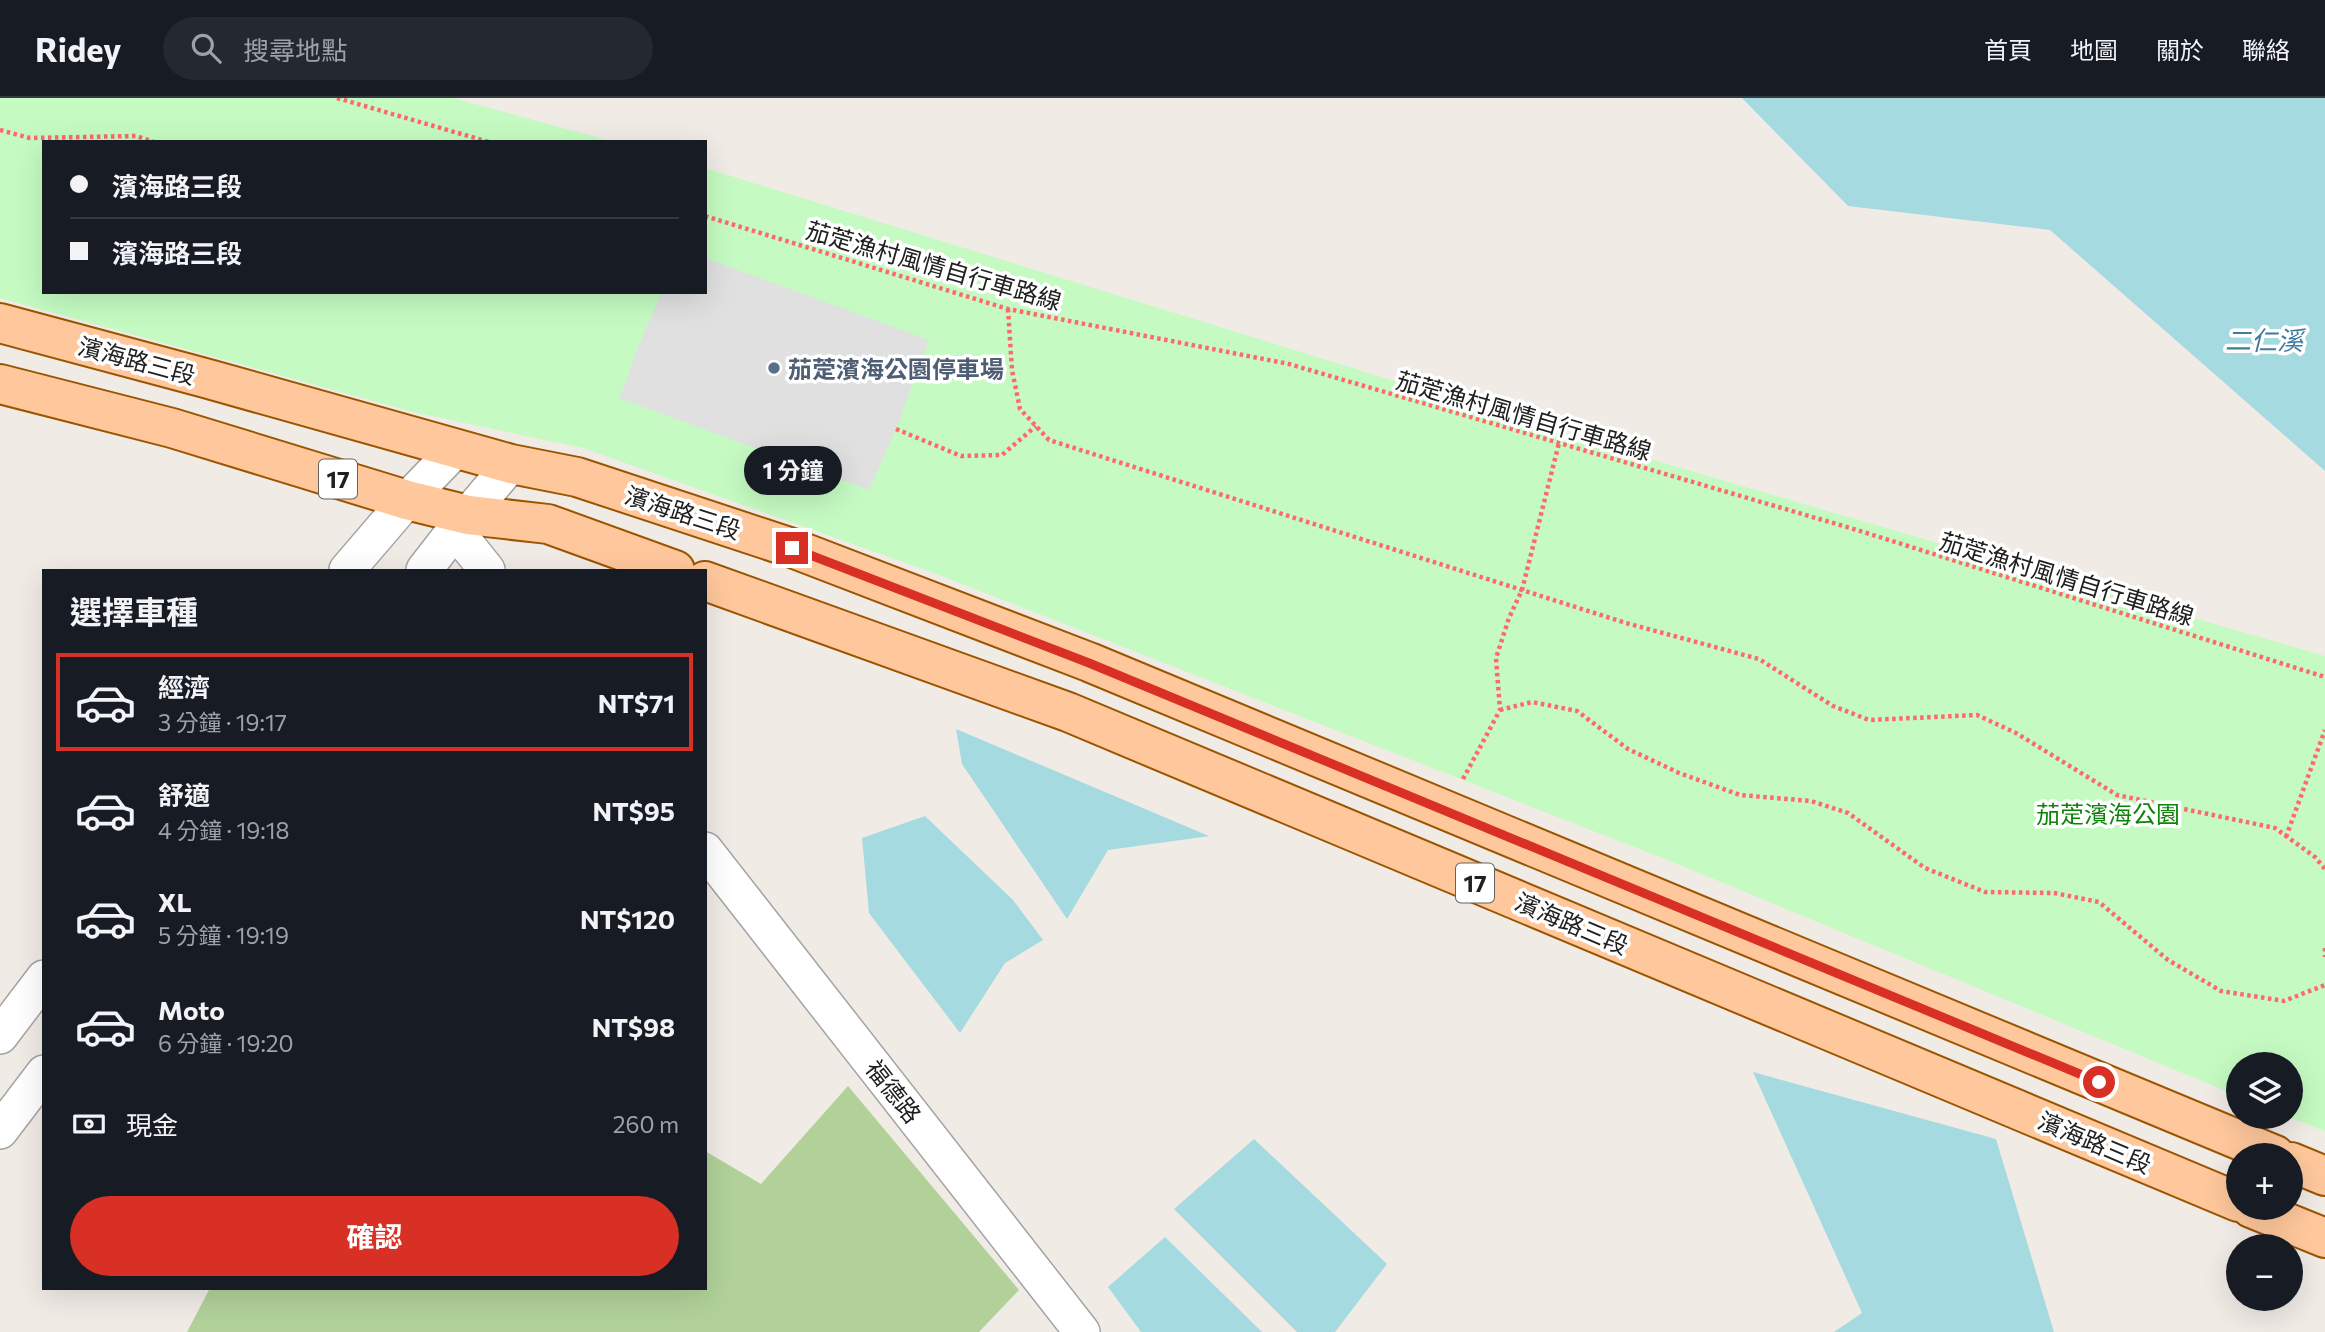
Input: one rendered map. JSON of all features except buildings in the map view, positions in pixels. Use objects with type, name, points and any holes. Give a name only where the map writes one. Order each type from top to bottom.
[{"type":"main road","name":"濱海路三段","points":[[0,323],[511,464],[577,477],[792,548],[1089,663],[2246,1143]]},
{"type":"main road","name":"17","points":[[0,384],[172,428],[407,500],[461,522],[548,524],[672,569]]},
{"type":"main road","name":"濱海路三段","points":[[707,583],[1068,712],[2226,1197]]},
{"type":"main road","points":[[2303,1167],[2325,1176]]},
{"type":"main road","points":[[2281,1220],[2325,1238]]},
{"type":"street","points":[[348,569],[407,500],[456,449]]},
{"type":"street","points":[[425,569],[511,464]]},
{"type":"street","points":[[461,522],[486,569]]},
{"type":"street","name":"福德路","points":[[707,853],[1082,1332]]},
{"type":"street","points":[[0,1036],[42,981]]},
{"type":"street","points":[[0,1131],[42,1076]]},
{"type":"path","points":[[337,98],[482,140]]},
{"type":"path","points":[[0,130],[30,138],[136,136],[149,140]]},
{"type":"path","name":"茄萣漁村風情自行車路線","points":[[707,217],[1009,309],[1289,364],[1857,530],[2325,677]]},
{"type":"path","points":[[1009,309],[1012,370],[1020,409],[1049,440],[1626,623],[1759,659],[1833,706],[1869,720],[1977,716],[2016,733],[2117,795],[2275,828],[2315,857],[2325,869]]},
{"type":"path","points":[[896,429],[961,456],[1002,455],[1036,426]]},
{"type":"path","points":[[1447,811],[1500,710],[1496,658],[1508,618],[1522,590],[1559,443]]},
{"type":"path","points":[[1500,710],[1532,702],[1577,711],[1628,749],[1679,773],[1740,795],[1811,801],[1848,813],[1925,868],[1985,892],[2053,894],[2099,902],[2168,960],[2221,991],[2284,1001],[2325,985]]},
{"type":"path","points":[[2286,836],[2325,730]]},
{"type":"path","points":[[2325,948],[2325,957]]},
{"type":"green space","name":"茄萣濱海公園","points":[[0,98],[453,98],[607,140],[42,140],[42,294],[707,294],[707,169],[1609,447],[2325,656],[2325,1131],[2303,1122],[2303,1052],[2226,1052],[2226,1091],[1675,863],[934,573],[583,448],[417,413],[0,298]]},
{"type":"green space","points":[[848,1086],[1019,1290],[979,1332],[187,1332],[209,1290],[707,1290],[707,1152],[761,1184]]},
{"type":"shaded area","name":"茄萣濱海公園停車場","points":[[707,259],[929,340],[896,429],[869,490],[619,398],[661,294],[707,294]]},
{"type":"water","name":"二仁溪","points":[[1742,98],[2325,98],[2325,471],[2050,230],[1848,206]]},
{"type":"water","points":[[956,729],[1210,836],[1108,850],[1067,919],[962,764]]},
{"type":"water","points":[[925,816],[1013,900],[1043,940],[1005,963],[960,1033],[869,913],[862,838]]},
{"type":"water","points":[[1753,1072],[1996,1139],[2054,1332],[1834,1332],[1862,1313]]},
{"type":"water","points":[[1254,1139],[1387,1264],[1335,1332],[1297,1332],[1174,1209]]},
{"type":"water","points":[[1165,1237],[1262,1332],[1141,1332],[1108,1287]]},
{"type":"place","name":"茄萣濱海公園停車場","points":[[774,368]]},
{"type":"route","points":[[792,548],[1089,663],[2099,1082]]}]
